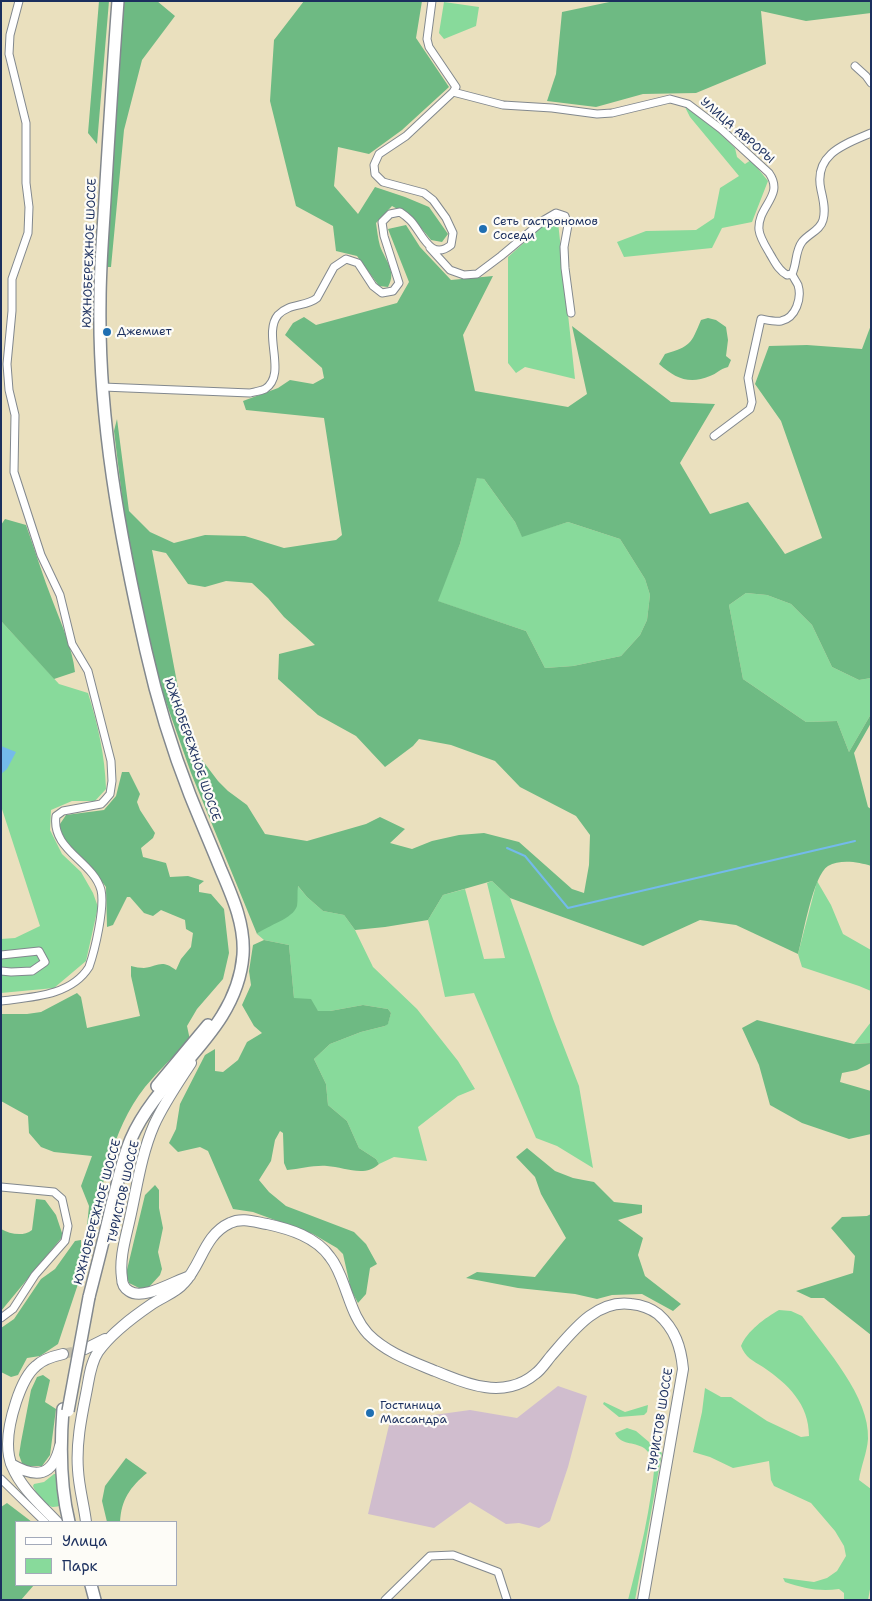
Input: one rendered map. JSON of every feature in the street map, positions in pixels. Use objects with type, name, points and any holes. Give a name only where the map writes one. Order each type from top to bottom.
[{"type":"highway","name":"ЮЖНОБЕРЕЖНОЕ ШОССЕ","points":[[87,1296],[131,1138],[142,1117],[156,1098],[201,1046],[223,1015],[232,998],[242,959],[242,933],[235,903],[190,793],[151,673],[131,580],[113,481],[96,362],[94,301],[112,1]]},
{"type":"highway","name":"ЮЖНОБЕРЕЖНОЕ ШОССЕ","points":[[70,1520],[64,1440],[68,1372],[119,1160],[127,1136],[138,1113],[150,1095],[207,1027],[219,1009],[230,982],[237,947],[237,934],[229,906],[178,778],[148,684],[120,549],[106,466],[102,406],[100,301],[110,97],[118,1]]},
{"type":"highway","points":[[96,362],[99,364],[103,385]]},
{"type":"highway","name":"ЮЖНОБЕРЕЖНОЕ ШОССЕ","points":[[65,1410],[61,1440],[63,1484],[70,1520]]},
{"type":"highway","points":[[87,1586],[90,1600]]},
{"type":"highway","points":[[93,1586],[95,1600]]},
{"type":"main road","name":"ТУРИСТОВ ШОССЕ","points":[[190,1276],[148,1293],[134,1293],[129,1291],[123,1284],[122,1266],[139,1173],[151,1134],[171,1093],[201,1046]]},
{"type":"main road","name":"ТУРИСТОВ ШОССЕ","points":[[85,1349],[117,1332],[153,1304],[183,1285],[213,1235],[232,1221],[248,1220],[289,1230],[308,1237],[330,1256],[338,1270],[357,1319],[365,1331],[397,1356],[465,1383],[503,1389],[519,1383],[535,1374],[592,1313],[608,1306],[623,1303],[641,1305],[655,1312],[668,1323],[676,1336],[682,1352],[683,1369],[643,1600]]},
{"type":"main road","name":"ТУРИСТОВ ШОССЕ","points":[[86,1521],[77,1453],[88,1385],[96,1356],[117,1332]]},
{"type":"main road","points":[[70,1520],[52,1521],[24,1486],[8,1453],[10,1428],[26,1378],[36,1366],[68,1353],[80,1354],[87,1361],[88,1385]]},
{"type":"main road","points":[[12,1464],[33,1474],[45,1472],[53,1463],[61,1440]]},
{"type":"street","points":[[1,1001],[31,997],[65,989],[85,975],[90,967],[102,907],[101,891],[97,880],[64,845],[57,834],[55,824],[56,816],[63,811],[100,804],[104,801],[110,794],[112,780],[111,761],[88,671],[72,644],[60,595],[41,555],[14,472],[16,415],[9,390],[7,364],[12,311],[12,279],[28,233],[29,207],[26,183],[26,123],[8,54],[10,35],[19,1]]},
{"type":"street","points":[[428,245],[437,250],[451,245],[453,234],[446,218],[433,200],[424,193],[383,182],[375,174],[374,165],[379,154],[406,136],[456,87],[429,47],[427,39],[432,1]]},
{"type":"street","points":[[855,66],[871,83]]},
{"type":"street","name":"УЛИЦА АВРОРЫ","points":[[453,92],[503,105],[552,108],[597,114],[612,113],[670,99],[688,104],[721,129],[769,173],[774,180],[775,191],[763,213],[759,224],[759,232],[779,269],[787,275],[792,274]]},
{"type":"street","points":[[714,436],[750,409],[752,402],[748,378],[761,319],[782,321],[790,317],[796,310],[798,286],[792,274],[801,243],[822,223],[824,211],[820,178],[826,160],[829,155],[843,144],[871,132]]},
{"type":"street","points":[[103,385],[250,393],[265,389],[275,376],[273,327],[278,316],[288,308],[313,302],[334,267],[346,259],[358,263],[373,286],[382,293],[393,291],[399,283],[384,236],[382,222],[390,214],[400,212],[410,220],[428,245],[450,270],[464,275],[477,274],[544,220],[556,213],[565,216],[568,225],[564,247],[565,268],[571,313]]},
{"type":"street","points":[[1,955],[39,951],[45,962],[32,971],[1,971]]},
{"type":"street","points":[[1,1187],[54,1192],[62,1200],[68,1226],[64,1242],[34,1275],[13,1309],[1,1318]]},
{"type":"street","points":[[1,1479],[52,1521]]},
{"type":"street","points":[[385,1600],[430,1556],[453,1554],[498,1572],[507,1600]]},
{"type":"shaded area","points":[[558,1386],[587,1396],[568,1467],[550,1521],[539,1528],[519,1523],[506,1524],[470,1502],[434,1528],[368,1514],[390,1421],[470,1410],[517,1418]]},
{"type":"green space","points":[[99,1],[109,1],[97,144],[88,133]]},
{"type":"green space","points":[[124,1],[157,1],[175,16],[142,60],[124,130],[111,267],[106,267],[112,133]]},
{"type":"green space","points":[[304,1],[422,1],[416,38],[449,87],[402,130],[369,154],[338,147],[334,186],[358,214],[375,187],[429,207],[448,234],[442,242],[431,240],[412,217],[392,206],[376,223],[380,246],[391,271],[388,287],[379,286],[357,256],[336,251],[333,226],[296,206],[270,101],[274,40]]},
{"type":"green space","points":[[614,1],[871,1],[871,13],[806,21],[761,11],[766,64],[696,93],[643,94],[596,107],[547,101],[556,74],[562,12]]},
{"type":"green space","points":[[444,2],[479,7],[476,26],[444,39],[439,33]]},
{"type":"green space","points":[[685,107],[693,108],[735,148],[737,157],[745,164],[751,160],[768,181],[752,222],[722,228],[712,248],[624,257],[617,242],[646,231],[696,230],[714,218],[720,188],[739,176],[690,117]]},
{"type":"green space","points":[[558,222],[575,379],[525,367],[516,373],[508,363],[508,257],[545,224]]},
{"type":"green space","points":[[406,225],[420,247],[451,280],[493,276],[463,335],[475,391],[568,407],[587,394],[572,326],[671,402],[715,404],[680,463],[710,514],[748,502],[785,554],[822,538],[781,421],[755,384],[769,346],[807,345],[862,349],[871,325],[871,678],[859,680],[832,667],[812,625],[791,604],[767,595],[746,593],[729,605],[743,679],[806,722],[837,721],[849,752],[871,714],[871,723],[854,753],[868,807],[871,809],[871,866],[855,862],[838,862],[828,866],[823,872],[813,893],[798,954],[736,925],[700,920],[643,946],[510,898],[492,881],[443,895],[428,920],[355,930],[344,915],[323,911],[298,886],[295,911],[257,934],[191,773],[154,668],[124,513],[114,431],[117,419],[129,511],[150,532],[174,543],[205,535],[245,536],[284,548],[336,540],[342,535],[324,418],[246,410],[243,401],[278,388],[290,380],[313,384],[324,378],[322,368],[285,335],[293,323],[304,317],[316,325],[397,303],[409,282],[388,229]],"holes":[[[477,478],[484,479],[515,522],[522,537],[568,522],[620,539],[645,579],[650,595],[647,620],[640,635],[621,656],[573,666],[545,668],[526,631],[438,601],[460,544]],[[152,550],[166,553],[188,584],[205,587],[226,581],[252,583],[284,617],[315,645],[279,654],[278,679],[318,715],[356,736],[385,767],[413,746],[419,739],[451,745],[495,761],[520,787],[576,816],[590,835],[589,865],[584,893],[572,889],[519,842],[484,833],[459,835],[432,841],[412,849],[390,843],[405,829],[380,817],[366,824],[307,841],[265,834],[247,805],[218,781],[196,752],[179,693]]]},
{"type":"green space","points":[[708,318],[716,320],[726,327],[728,340],[726,356],[731,360],[728,367],[702,379],[689,380],[671,373],[659,364],[665,354],[680,349],[689,343],[701,320]]},
{"type":"green space","points":[[477,477],[484,479],[515,522],[522,536],[568,522],[620,539],[645,579],[650,595],[647,620],[640,635],[621,656],[573,666],[545,668],[526,631],[437,601],[460,544]]},
{"type":"green space","points":[[5,519],[26,525],[72,654],[75,672],[54,679],[1,621],[1,525]]},
{"type":"green space","points":[[746,593],[767,595],[791,604],[812,625],[832,667],[859,680],[871,678],[871,714],[849,752],[837,721],[806,722],[743,679],[729,605]]},
{"type":"green space","points":[[1,621],[59,684],[88,693],[100,741],[106,789],[95,801],[72,801],[51,810],[50,830],[62,854],[81,872],[93,893],[98,907],[86,961],[54,988],[1,993],[1,939],[15,938],[40,926],[1,806]]},
{"type":"green space","points":[[122,772],[129,772],[140,794],[137,802],[140,810],[155,833],[153,838],[141,848],[143,857],[166,863],[170,877],[188,876],[204,881],[199,885],[199,892],[211,894],[224,909],[229,953],[223,979],[197,1009],[187,1026],[190,1040],[145,1087],[123,1122],[103,1182],[90,1243],[85,1247],[89,1206],[81,1186],[92,1156],[54,1152],[41,1147],[29,1133],[28,1116],[1,1101],[1,1014],[41,1012],[77,993],[81,997],[87,1028],[140,1016],[131,976],[131,966],[144,968],[163,964],[176,970],[181,959],[191,947],[193,933],[186,929],[185,920],[161,910],[153,916],[144,913],[130,897],[127,897],[113,925],[107,927],[106,887],[94,871],[65,842],[60,831],[60,824],[66,815],[104,810],[116,796]]},
{"type":"green space","points":[[492,881],[510,898],[579,1086],[593,1168],[557,1146],[536,1138],[474,993],[445,997],[428,920],[443,895],[465,889],[484,959],[505,958],[487,883]]},
{"type":"green space","points":[[817,881],[831,905],[843,934],[871,950],[871,991],[802,967],[798,954]]},
{"type":"green space","points":[[297,885],[323,911],[344,915],[355,930],[373,967],[417,1009],[458,1061],[475,1089],[458,1096],[418,1127],[427,1161],[394,1157],[379,1164],[376,1159],[359,1148],[347,1121],[328,1105],[326,1084],[314,1059],[330,1044],[361,1032],[385,1026],[391,1013],[388,1009],[363,1005],[330,1011],[318,1011],[294,998],[289,945],[264,940],[257,934],[265,927],[274,923]]},
{"type":"green space","points":[[264,940],[289,945],[294,998],[311,999],[318,1011],[330,1011],[363,1005],[388,1009],[391,1013],[388,1024],[385,1026],[361,1032],[330,1044],[314,1059],[326,1084],[328,1105],[347,1121],[359,1148],[376,1159],[379,1164],[373,1168],[361,1171],[322,1166],[287,1170],[284,1163],[283,1133],[280,1131],[275,1140],[271,1161],[259,1180],[269,1192],[286,1206],[354,1232],[366,1244],[377,1264],[370,1268],[366,1294],[358,1303],[351,1290],[343,1254],[337,1248],[313,1234],[253,1212],[233,1209],[208,1151],[200,1147],[178,1152],[169,1143],[176,1129],[180,1104],[205,1055],[215,1049],[215,1071],[223,1072],[238,1060],[247,1042],[262,1033],[254,1026],[242,1005],[251,985],[249,971],[253,945]]},
{"type":"green space","points":[[757,1020],[854,1044],[871,1043],[871,1063],[857,1070],[842,1073],[840,1082],[871,1091],[871,1134],[849,1139],[802,1123],[770,1105],[759,1065],[742,1028]]},
{"type":"green space","points":[[871,1022],[871,1043],[854,1044]]},
{"type":"green space","points":[[527,1148],[555,1171],[573,1178],[594,1182],[614,1202],[642,1205],[642,1213],[618,1220],[643,1238],[638,1255],[645,1276],[681,1304],[673,1311],[642,1294],[612,1295],[597,1299],[575,1294],[518,1288],[466,1278],[477,1272],[535,1277],[566,1238],[541,1194],[535,1177],[516,1157]]},
{"type":"green space","points":[[155,1185],[159,1190],[159,1208],[163,1228],[158,1252],[162,1269],[160,1275],[149,1287],[141,1289],[129,1283],[126,1274],[145,1195]]},
{"type":"green space","points":[[36,1199],[45,1200],[56,1215],[63,1236],[1,1311],[1,1229],[16,1234],[25,1234],[32,1230]]},
{"type":"green space","points":[[871,1214],[871,1335],[824,1298],[811,1298],[796,1291],[853,1273],[855,1256],[831,1228],[842,1217],[867,1216]]},
{"type":"green space","points":[[81,1240],[81,1275],[58,1344],[40,1356],[27,1358],[18,1375],[11,1377],[1,1372],[1,1328],[14,1319],[41,1279],[55,1269],[75,1241]]},
{"type":"green space","points":[[779,1310],[791,1311],[802,1316],[845,1374],[862,1407],[867,1423],[868,1439],[859,1480],[871,1489],[871,1584],[868,1600],[844,1600],[844,1593],[839,1589],[811,1589],[785,1582],[783,1578],[814,1582],[827,1578],[837,1571],[846,1556],[844,1546],[835,1531],[811,1503],[774,1486],[771,1480],[769,1461],[733,1468],[710,1457],[693,1452],[705,1388],[721,1397],[731,1397],[767,1421],[801,1437],[809,1436],[805,1414],[789,1388],[750,1358],[741,1346],[752,1330]]},
{"type":"green space","points":[[43,1375],[50,1380],[45,1402],[56,1409],[50,1455],[42,1466],[23,1466],[19,1455],[31,1390],[37,1377]]},
{"type":"green space","points":[[604,1402],[625,1412],[648,1405],[647,1412],[644,1415],[619,1417],[603,1404]]},
{"type":"green space","points":[[627,1428],[636,1431],[662,1453],[635,1600],[628,1600],[651,1496],[655,1461],[644,1448],[624,1442],[615,1433]]},
{"type":"green space","points":[[126,1458],[147,1473],[131,1489],[124,1501],[120,1521],[107,1521],[102,1501],[105,1486]]},
{"type":"green space","points":[[56,1474],[62,1505],[53,1507],[41,1498],[33,1486],[34,1484],[44,1482]]},
{"type":"green space","points":[[7,1503],[31,1521],[15,1521],[15,1586],[33,1586],[21,1600],[1,1600],[1,1507]]},
{"type":"water","points":[[1,746],[16,752],[7,769],[1,774]]},
{"type":"waterway","points":[[507,848],[525,856],[568,908],[855,841]]},
{"type":"tunnel","points":[[63,1354],[85,1349]]},
{"type":"place","name":"Сеть гастрономов Соседи","points":[[483,229]]},
{"type":"place","name":"Джемиет","points":[[107,332]]},
{"type":"place","name":"Гостиница Массандра","points":[[370,1413]]}]
